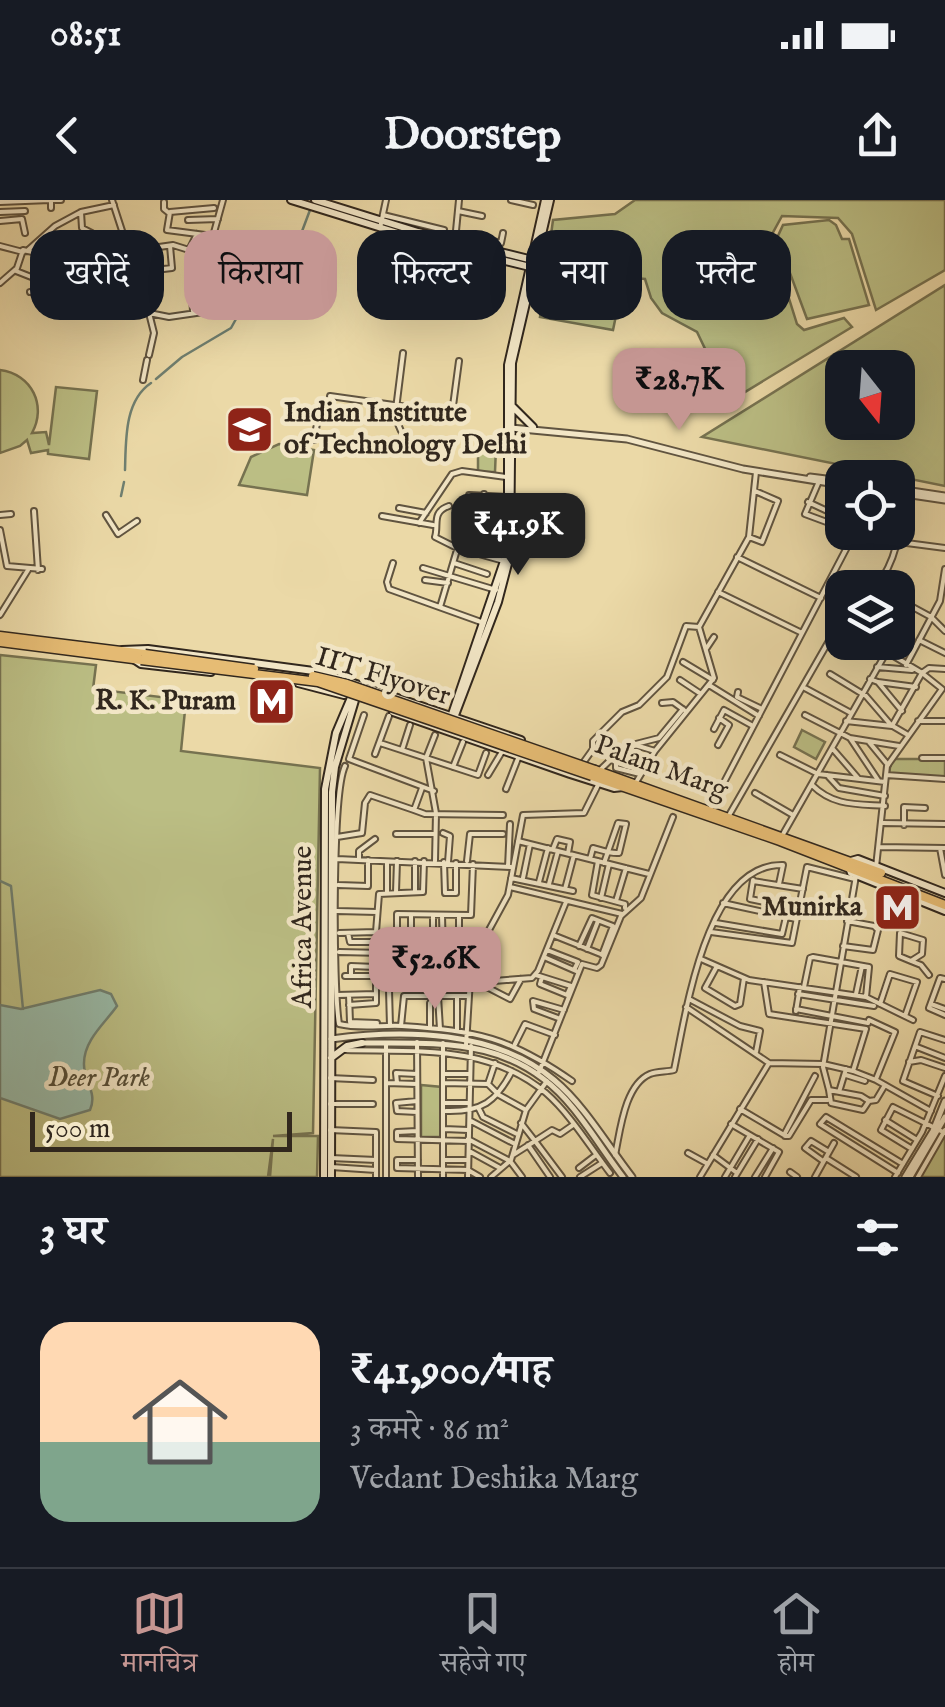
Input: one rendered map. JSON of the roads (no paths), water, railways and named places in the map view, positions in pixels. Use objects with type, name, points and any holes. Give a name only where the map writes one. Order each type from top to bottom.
[{"type":"main road","points":[[290,200],[414,230]]},
{"type":"main road","points":[[315,200],[514,263],[526,263]]},
{"type":"main road","points":[[540,230],[547,202]]},
{"type":"main road","points":[[514,263],[522,271],[524,282]]},
{"type":"main road","points":[[511,427],[508,365],[526,277]]},
{"type":"main road","points":[[447,731],[510,556],[512,362],[526,289]]},
{"type":"main road","points":[[512,406],[533,427]]},
{"type":"main road","points":[[495,601],[504,561],[510,477]]},
{"type":"main road","points":[[0,639],[140,658]]},
{"type":"main road","name":"IIT Flyover","points":[[0,639],[120,650],[140,658],[318,682],[623,783]]},
{"type":"main road","name":"Palam Marg","points":[[120,650],[148,649],[289,666],[360,683],[583,763],[597,775]]},
{"type":"main road","name":"Palam Marg","points":[[140,658],[141,664],[328,690],[487,749],[597,775]]},
{"type":"main road","points":[[328,690],[334,685],[333,676]]},
{"type":"main road","name":"Africa Avenue","points":[[327,1177],[325,789],[329,759],[351,697],[360,683]]},
{"type":"main road","points":[[433,710],[460,699]]},
{"type":"main road","points":[[460,699],[470,722]]},
{"type":"main road","points":[[346,718],[367,702]]},
{"type":"main road","points":[[487,749],[482,736],[492,730]]},
{"type":"main road","name":"Palam Marg","points":[[623,783],[782,836],[850,864]]},
{"type":"main road","name":"Palam Marg","points":[[623,783],[850,864]]},
{"type":"main road","points":[[850,864],[945,902]]},
{"type":"main road","points":[[850,864],[856,877],[945,902]]},
{"type":"main road","name":"Africa Avenue","points":[[327,1177],[331,1163],[329,1041]]},
{"type":"main road","points":[[330,1060],[340,1050],[362,1043]]},
{"type":"street","points":[[0,202],[50,200]]},
{"type":"street","points":[[50,208],[51,200],[61,200]]},
{"type":"street","points":[[204,200],[217,210]]},
{"type":"street","points":[[386,200],[381,221],[444,230]]},
{"type":"street","points":[[459,200],[459,230]]},
{"type":"street","points":[[511,200],[534,206]]},
{"type":"street","points":[[215,230],[222,201]]},
{"type":"street","points":[[0,283],[16,269],[25,252],[55,226],[81,212],[113,202],[121,230]]},
{"type":"street","points":[[164,202],[169,213],[217,210]]},
{"type":"street","points":[[0,212],[25,210]]},
{"type":"street","points":[[458,210],[482,216]]},
{"type":"street","points":[[81,212],[85,230]]},
{"type":"street","points":[[169,213],[167,230],[184,232]]},
{"type":"street","points":[[0,221],[22,219],[25,233]]},
{"type":"street","points":[[188,220],[218,219]]},
{"type":"street","points":[[164,269],[172,268],[170,245]]},
{"type":"street","points":[[0,246],[30,253]]},
{"type":"street","points":[[164,246],[184,249]]},
{"type":"street","points":[[16,269],[30,276]]},
{"type":"street","points":[[143,380],[154,333],[149,313],[169,317],[184,313]]},
{"type":"street","points":[[401,431],[395,421],[395,406],[403,353]]},
{"type":"street","points":[[330,396],[418,409],[429,420],[454,404],[459,362]]},
{"type":"street","points":[[314,440],[319,413]]},
{"type":"street","points":[[511,427],[648,442],[751,468],[820,480]]},
{"type":"street","points":[[511,427],[593,433]]},
{"type":"street","points":[[717,460],[756,472],[825,481]]},
{"type":"street","points":[[419,522],[439,490],[458,471],[510,477]]},
{"type":"street","points":[[510,867],[524,815],[584,813],[597,775],[624,747],[660,737],[711,682],[699,626],[749,537],[756,472]]},
{"type":"street","points":[[820,480],[804,511],[825,522]]},
{"type":"street","points":[[749,537],[762,542],[778,500],[754,490]]},
{"type":"street","points":[[483,539],[484,494]]},
{"type":"street","points":[[915,494],[945,498]]},
{"type":"street","points":[[440,607],[462,533],[468,495],[507,498]]},
{"type":"street","points":[[808,502],[825,510]]},
{"type":"street","points":[[433,525],[441,510],[449,506]]},
{"type":"street","points":[[399,508],[426,513]]},
{"type":"street","points":[[0,530],[6,566],[40,569],[34,511]]},
{"type":"street","points":[[0,516],[11,514]]},
{"type":"street","points":[[106,515],[118,534],[137,521]]},
{"type":"street","points":[[382,516],[433,525],[437,530],[435,537],[457,548],[504,561]]},
{"type":"street","points":[[465,519],[484,521]]},
{"type":"street","points":[[462,533],[506,542]]},
{"type":"street","points":[[915,544],[945,548]]},
{"type":"street","points":[[709,811],[846,550]]},
{"type":"street","points":[[737,557],[821,598]]},
{"type":"street","points":[[454,563],[487,574]]},
{"type":"street","points":[[393,564],[387,588],[486,624]]},
{"type":"street","points":[[423,568],[496,590]]},
{"type":"street","points":[[906,665],[940,601],[945,568]]},
{"type":"street","points":[[0,615],[28,570]]},
{"type":"street","points":[[424,580],[448,583]]},
{"type":"street","points":[[718,592],[802,633]]},
{"type":"street","points":[[940,601],[945,606]]},
{"type":"street","points":[[915,608],[932,617],[945,631]]},
{"type":"street","points":[[583,763],[593,750],[594,741],[667,677],[686,626],[699,626]]},
{"type":"street","points":[[706,649],[714,636]]},
{"type":"street","points":[[919,640],[945,653]]},
{"type":"street","points":[[728,817],[825,650]]},
{"type":"street","points":[[782,836],[881,660]]},
{"type":"street","points":[[872,870],[880,848],[888,765],[942,689],[898,660]]},
{"type":"street","points":[[683,662],[759,716]]},
{"type":"street","points":[[877,666],[919,671],[945,669]]},
{"type":"street","points":[[892,726],[916,687],[919,671]]},
{"type":"street","points":[[830,674],[862,694],[892,726],[908,735]]},
{"type":"street","points":[[680,680],[701,694]]},
{"type":"street","points":[[870,680],[916,687]]},
{"type":"street","points":[[878,682],[902,712]]},
{"type":"street","points":[[887,692],[892,683]]},
{"type":"street","points":[[802,686],[851,713]]},
{"type":"street","points":[[738,692],[737,697],[762,709]]},
{"type":"street","points":[[662,703],[675,703],[685,710]]},
{"type":"street","points":[[635,784],[685,710]]},
{"type":"street","points":[[714,729],[726,710],[753,726]]},
{"type":"street","points":[[364,715],[349,759],[434,791]]},
{"type":"street","points":[[805,715],[850,738],[900,746]]},
{"type":"street","points":[[375,754],[389,716]]},
{"type":"street","points":[[718,745],[729,726],[719,718]]},
{"type":"street","points":[[846,721],[892,726]]},
{"type":"street","points":[[918,721],[945,721]]},
{"type":"street","points":[[402,750],[410,726]]},
{"type":"street","points":[[434,735],[426,758],[436,813],[435,862]]},
{"type":"street","points":[[850,738],[878,780]]},
{"type":"street","points":[[380,742],[478,776],[487,749]]},
{"type":"street","points":[[453,767],[463,742]]},
{"type":"street","points":[[869,742],[888,765]]},
{"type":"street","points":[[640,774],[616,768],[616,761],[635,746],[655,750]]},
{"type":"street","points":[[832,748],[858,778]]},
{"type":"street","points":[[488,775],[503,750]]},
{"type":"street","points":[[780,755],[818,774],[886,782]]},
{"type":"street","points":[[506,789],[519,756]]},
{"type":"street","points":[[922,758],[945,758]]},
{"type":"street","points":[[345,766],[340,785],[337,859],[340,1026],[388,1024]]},
{"type":"street","points":[[827,775],[838,788],[886,796]]},
{"type":"street","points":[[886,775],[945,779]]},
{"type":"street","points":[[838,788],[847,777]]},
{"type":"street","points":[[812,785],[826,800],[885,806]]},
{"type":"street","points":[[414,810],[422,787]]},
{"type":"street","points":[[756,794],[794,815]]},
{"type":"street","points":[[338,837],[362,833],[370,795],[414,810],[504,815]]},
{"type":"street","points":[[904,825],[904,807],[925,808]]},
{"type":"street","points":[[510,887],[566,902],[623,911],[640,901],[672,817]]},
{"type":"street","points":[[539,1073],[582,964],[597,968],[601,965],[623,911],[624,904],[592,895],[607,852],[618,822],[626,824],[619,853],[607,852],[593,848],[590,859]]},
{"type":"street","points":[[883,823],[945,824]]},
{"type":"street","points":[[468,1174],[468,983],[474,956],[510,887],[510,824]]},
{"type":"street","points":[[396,834],[434,834]]},
{"type":"street","points":[[443,834],[450,836],[446,894],[456,894],[456,862]]},
{"type":"street","points":[[396,953],[396,915],[472,914],[470,834],[503,834]]},
{"type":"street","points":[[359,860],[359,851],[375,839]]},
{"type":"street","points":[[540,882],[558,839],[571,843],[565,889]]},
{"type":"street","points":[[518,841],[651,874]]},
{"type":"street","points":[[523,879],[530,844]]},
{"type":"street","points":[[880,848],[942,848],[945,875]]},
{"type":"street","points":[[550,884],[553,850]]},
{"type":"street","points":[[337,859],[510,867]]},
{"type":"street","points":[[337,886],[368,886],[368,860]]},
{"type":"street","points":[[387,861],[387,893]]},
{"type":"street","points":[[396,894],[397,861]]},
{"type":"street","points":[[414,861],[414,893]]},
{"type":"street","points":[[348,932],[350,942],[376,942],[380,894],[424,892],[424,862]]},
{"type":"street","points":[[602,898],[603,865]]},
{"type":"street","points":[[615,1156],[628,1102],[638,1086],[649,1074],[674,1070],[688,999],[724,903],[766,866],[783,865],[779,884]]},
{"type":"street","points":[[711,932],[791,944],[806,867],[856,877],[823,1064],[828,1100]]},
{"type":"street","points":[[616,901],[626,868]]},
{"type":"street","points":[[511,878],[573,891]]},
{"type":"street","points":[[751,878],[803,888]]},
{"type":"street","points":[[751,878],[750,899],[798,909]]},
{"type":"street","points":[[389,983],[478,983],[539,976],[571,986],[567,995],[540,984],[539,976],[566,902]]},
{"type":"street","points":[[724,903],[796,920]]},
{"type":"street","points":[[337,910],[377,912]]},
{"type":"street","points":[[411,915],[411,954]]},
{"type":"street","points":[[432,916],[433,954]]},
{"type":"street","points":[[442,916],[443,954]]},
{"type":"street","points":[[459,916],[459,955]]},
{"type":"street","points":[[714,922],[781,934],[786,917]]},
{"type":"street","points":[[553,936],[602,955],[613,926],[590,918],[579,946]]},
{"type":"street","points":[[587,949],[598,920]]},
{"type":"street","points":[[843,946],[873,950],[878,930],[847,921]]},
{"type":"street","points":[[337,932],[376,932]]},
{"type":"street","points":[[912,961],[922,954],[923,940],[900,933],[898,955],[921,965],[929,974]]},
{"type":"street","points":[[544,957],[575,971],[578,962],[547,950]]},
{"type":"street","points":[[337,952],[474,956]]},
{"type":"street","points":[[388,953],[388,1024]]},
{"type":"street","points":[[701,958],[744,978],[876,1004],[913,1020]]},
{"type":"street","points":[[795,1019],[798,994],[810,958],[870,969],[866,997]]},
{"type":"street","points":[[350,1005],[374,1005],[376,994],[376,976],[376,967],[351,966],[348,976],[376,976]]},
{"type":"street","points":[[705,988],[717,966]]},
{"type":"street","points":[[856,994],[862,966]]},
{"type":"street","points":[[838,1092],[890,974],[926,985]]},
{"type":"street","points":[[694,984],[739,1006],[744,978]]},
{"type":"street","points":[[945,979],[940,978],[930,1004],[930,1010],[945,1012]]},
{"type":"street","points":[[478,983],[510,999],[521,979]]},
{"type":"street","points":[[764,982],[767,1014],[830,1024],[867,1024]]},
{"type":"street","points":[[904,1016],[917,982]]},
{"type":"street","points":[[936,989],[945,989]]},
{"type":"street","points":[[337,995],[376,994]]},
{"type":"street","points":[[798,994],[856,994],[876,1004]]},
{"type":"street","points":[[350,995],[351,1023],[458,1030],[489,1036],[545,1062],[572,1080]]},
{"type":"street","points":[[401,1026],[404,996],[467,996]]},
{"type":"street","points":[[430,1028],[430,1003],[437,996]]},
{"type":"street","points":[[437,996],[440,1029]]},
{"type":"street","points":[[458,996],[458,1030]]},
{"type":"street","points":[[688,999],[742,1027],[759,1031],[756,1052]]},
{"type":"street","points":[[536,1000],[563,1010],[558,1019],[534,1009],[532,1003],[536,1000]]},
{"type":"street","points":[[686,1007],[768,1063],[823,1064],[848,1071],[885,1084],[931,1111]]},
{"type":"street","points":[[796,1010],[895,1032],[876,1080]]},
{"type":"street","points":[[514,1046],[525,1024],[555,1034]]},
{"type":"street","points":[[938,1096],[904,1084],[922,1031],[945,1040]]},
{"type":"street","points":[[329,1041],[408,1036],[468,1044],[502,1055],[554,1080],[632,1177]]},
{"type":"street","points":[[329,1041],[469,1055],[495,1062],[540,1088],[610,1173]]},
{"type":"street","points":[[340,1050],[417,1042],[468,1044]]},
{"type":"street","points":[[417,1042],[418,1174]]},
{"type":"street","points":[[443,1174],[444,1043]]},
{"type":"street","points":[[915,1046],[945,1058]]},
{"type":"street","points":[[386,1047],[386,1177]]},
{"type":"street","points":[[910,1062],[920,1060],[945,1068]]},
{"type":"street","points":[[488,1084],[495,1062]]},
{"type":"street","points":[[700,1177],[768,1063]]},
{"type":"street","points":[[444,1111],[469,1112],[499,1095],[512,1070]]},
{"type":"street","points":[[397,1084],[396,1073],[417,1074]]},
{"type":"street","points":[[539,1073],[572,1107],[623,1177]]},
{"type":"street","points":[[444,1074],[469,1074]]},
{"type":"street","points":[[784,1135],[816,1076]]},
{"type":"street","points":[[902,1176],[903,1164],[926,1123],[945,1076]]},
{"type":"street","points":[[330,1078],[373,1080]]},
{"type":"street","points":[[861,1096],[866,1079]]},
{"type":"street","points":[[514,1155],[526,1110],[547,1081]]},
{"type":"street","points":[[444,1083],[488,1084],[526,1110]]},
{"type":"street","points":[[386,1084],[417,1084]]},
{"type":"street","points":[[740,1109],[789,1136],[811,1100],[828,1100],[863,1110],[876,1100],[885,1084]]},
{"type":"street","points":[[829,1090],[861,1096],[869,1102]]},
{"type":"street","points":[[416,1112],[397,1112],[396,1103],[417,1101]]},
{"type":"street","points":[[902,1176],[942,1131],[945,1101]]},
{"type":"street","points":[[444,1103],[469,1103]]},
{"type":"street","points":[[330,1104],[373,1104]]},
{"type":"street","points":[[478,1107],[483,1117],[517,1134]]},
{"type":"street","points":[[912,1149],[882,1130],[884,1120],[896,1107],[942,1131]]},
{"type":"street","points":[[918,1177],[942,1131],[945,1116]]},
{"type":"street","points":[[479,1125],[483,1117]]},
{"type":"street","points":[[902,1176],[836,1140],[820,1124],[826,1117],[903,1164]]},
{"type":"street","points":[[468,1120],[515,1144]]},
{"type":"street","points":[[884,1120],[917,1140]]},
{"type":"street","points":[[521,1123],[562,1177]]},
{"type":"street","points":[[731,1124],[779,1154],[765,1177]]},
{"type":"street","points":[[491,1177],[528,1145],[554,1129],[562,1134],[573,1125]]},
{"type":"street","points":[[814,1177],[844,1128]]},
{"type":"street","points":[[330,1130],[376,1131],[376,1177]]},
{"type":"street","points":[[444,1130],[468,1130]]},
{"type":"street","points":[[417,1131],[398,1132],[397,1138],[468,1140],[510,1161],[522,1177]]},
{"type":"street","points":[[725,1177],[750,1134]]},
{"type":"street","points":[[712,1156],[736,1176],[758,1139]]},
{"type":"street","points":[[528,1145],[550,1177]]},
{"type":"street","points":[[755,1177],[773,1148]]},
{"type":"street","points":[[468,1150],[500,1168]]},
{"type":"street","points":[[688,1152],[708,1164]]},
{"type":"street","points":[[579,1168],[596,1155]]},
{"type":"street","points":[[826,1157],[856,1177]]},
{"type":"street","points":[[331,1163],[376,1160]]},
{"type":"street","points":[[418,1160],[396,1160],[397,1169],[480,1177]]},
{"type":"street","points":[[443,1160],[468,1160]]},
{"type":"street","points":[[331,1163],[376,1170]]},
{"type":"street","points":[[580,1177],[602,1163]]},
{"type":"street","points":[[790,1172],[797,1177]]},
{"type":"waterway","points":[[156,379],[182,357],[231,328],[246,301],[244,285],[248,278],[292,258],[310,210]]},
{"type":"waterway","points":[[125,470],[131,411],[151,383]]},
{"type":"waterway","points":[[121,496],[124,482]]},
{"type":"waterway","points":[[0,881],[11,886],[23,1009]]},
{"type":"place","name":"Indian Institute of Technology Delhi","points":[[249,429]]},
{"type":"place","name":"R. K. Puram","points":[[271,701]]},
{"type":"place","name":"Munirka","points":[[897,907]]},
{"type":"park label","name":"Deer Park","points":[[99,1078]]}]
